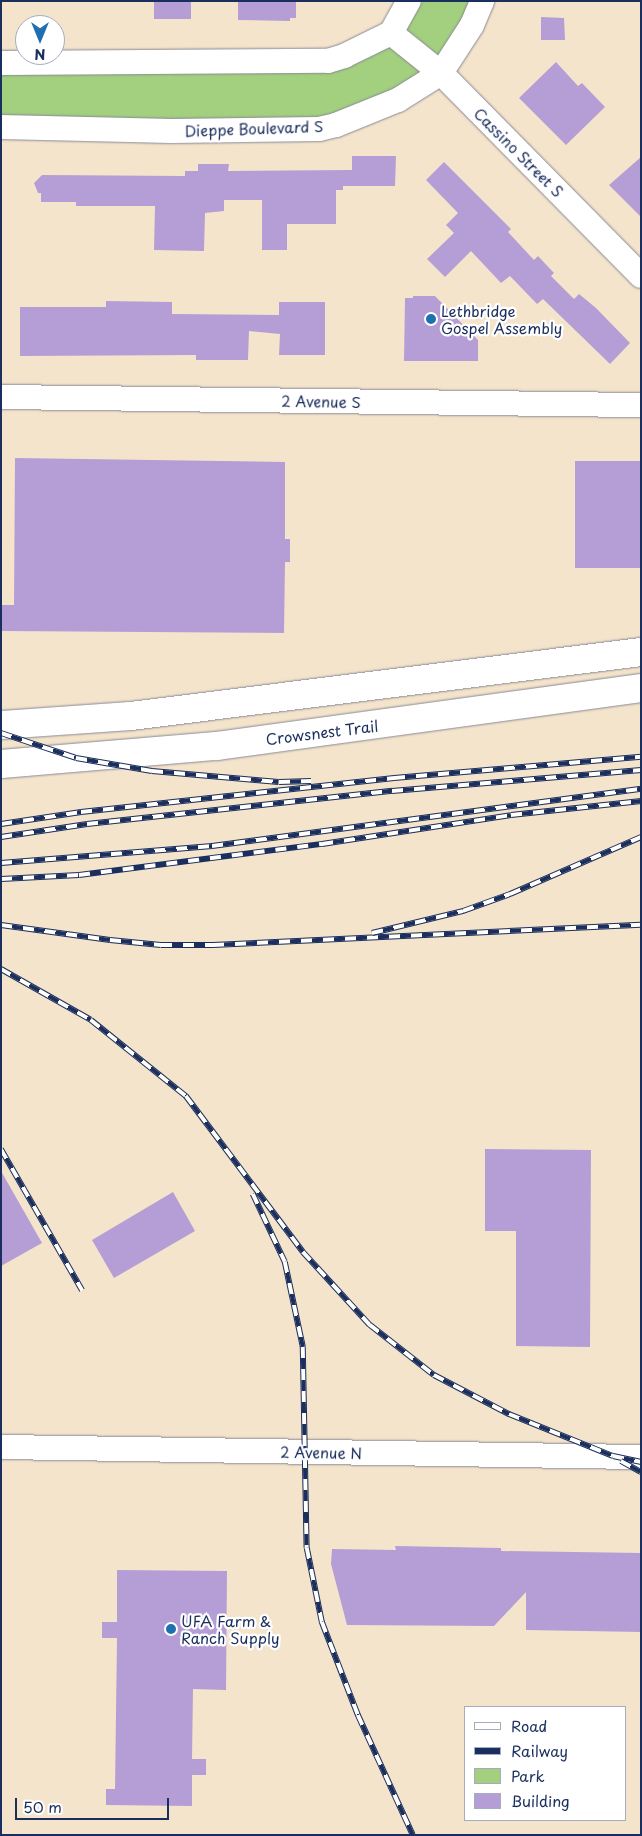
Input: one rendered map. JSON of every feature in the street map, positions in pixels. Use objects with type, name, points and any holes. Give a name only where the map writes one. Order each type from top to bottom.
[{"type":"highway","points":[[1,725],[131,716],[641,652]]},
{"type":"highway","name":"Crowsnest Trail","points":[[1,764],[217,746],[641,688]]},
{"type":"street","points":[[1,64],[328,61],[344,56],[391,33],[409,1]]},
{"type":"street","name":"Dieppe Boulevard S","points":[[1,127],[172,131],[319,129],[336,126],[398,100],[441,73],[472,25],[482,1]]},
{"type":"street","name":"Cassino Street S","points":[[391,33],[441,73],[641,276]]},
{"type":"street","name":"2 Avenue S","points":[[1,397],[641,405]]},
{"type":"street","name":"2 Avenue N","points":[[1,1447],[641,1457]]},
{"type":"green space","points":[[409,1],[482,1],[441,73],[354,120],[1,127],[1,63],[15,62],[15,65],[65,65],[65,60],[359,49]]},
{"type":"building","points":[[154,1],[191,1],[191,19],[154,19]]},
{"type":"building","points":[[238,1],[296,1],[296,18],[290,18],[290,21],[238,20]]},
{"type":"building","points":[[541,17],[564,18],[565,40],[541,40]]},
{"type":"building","points":[[556,62],[578,86],[582,83],[605,107],[566,145],[519,98]]},
{"type":"building","points":[[352,156],[396,156],[395,186],[343,186],[343,190],[336,190],[336,224],[287,224],[287,250],[262,250],[262,200],[224,200],[224,211],[205,213],[204,251],[154,250],[155,206],[76,206],[76,202],[41,202],[41,193],[38,193],[34,183],[42,175],[185,176],[185,171],[198,171],[198,164],[229,164],[228,171],[352,170]]},
{"type":"building","points":[[641,157],[641,217],[609,185]]},
{"type":"building","points":[[444,162],[511,229],[508,232],[534,260],[538,256],[554,273],[551,276],[574,299],[579,294],[596,308],[630,343],[610,364],[543,299],[537,304],[510,276],[501,283],[471,251],[445,277],[427,259],[454,233],[446,225],[458,213],[426,180]]},
{"type":"building","name":"Lethbridge Gospel Assembly","points":[[413,296],[435,296],[478,340],[478,361],[404,361],[405,298],[413,298]]},
{"type":"building","points":[[106,301],[172,302],[172,314],[279,315],[279,302],[325,302],[325,355],[279,355],[280,334],[249,331],[248,360],[196,360],[196,355],[20,356],[20,307],[106,307]]},
{"type":"building","points":[[15,458],[285,462],[285,539],[290,539],[290,562],[285,562],[284,633],[1,631],[1,605],[14,605]]},
{"type":"building","points":[[575,461],[641,461],[641,568],[575,568]]},
{"type":"building","points":[[485,1149],[591,1150],[590,1347],[516,1346],[516,1231],[485,1231]]},
{"type":"building","points":[[1,1171],[42,1243],[1,1266]]},
{"type":"building","points":[[173,1192],[195,1231],[114,1278],[92,1240]]},
{"type":"building","points":[[395,1546],[501,1548],[501,1551],[641,1553],[641,1632],[526,1630],[526,1592],[494,1626],[347,1625],[331,1564],[332,1549],[396,1550]]},
{"type":"building","points":[[117,1570],[227,1571],[226,1690],[193,1689],[192,1759],[206,1759],[206,1775],[192,1775],[192,1806],[106,1805],[106,1789],[115,1789],[117,1638],[102,1638],[102,1622],[117,1622]]},
{"type":"railway","points":[[1,733],[76,758],[152,771],[279,782],[311,781]]},
{"type":"railway","points":[[1,824],[81,812],[394,778],[641,757]]},
{"type":"railway","points":[[1,837],[87,824],[392,791],[641,770]]},
{"type":"railway","points":[[1,863],[212,846],[641,789]]},
{"type":"railway","points":[[1,879],[79,875],[322,844],[511,815],[641,801]]},
{"type":"railway","points":[[372,933],[463,911],[510,894],[641,837]]},
{"type":"railway","points":[[1,925],[161,945],[213,945],[641,925]]},
{"type":"railway","points":[[1,969],[91,1020],[186,1096],[303,1252],[370,1325],[434,1375],[509,1414],[613,1456],[641,1462]]},
{"type":"railway","points":[[1,1149],[82,1290]]},
{"type":"railway","points":[[253,1194],[285,1262],[303,1347],[307,1548],[322,1622],[358,1715],[413,1835]]},
{"type":"railway","points":[[621,1461],[641,1472]]},
{"type":"place","name":"Lethbridge Gospel Assembly","points":[[431,319]]},
{"type":"place","name":"UFA Farm & Ranch Supply","points":[[171,1629]]}]
